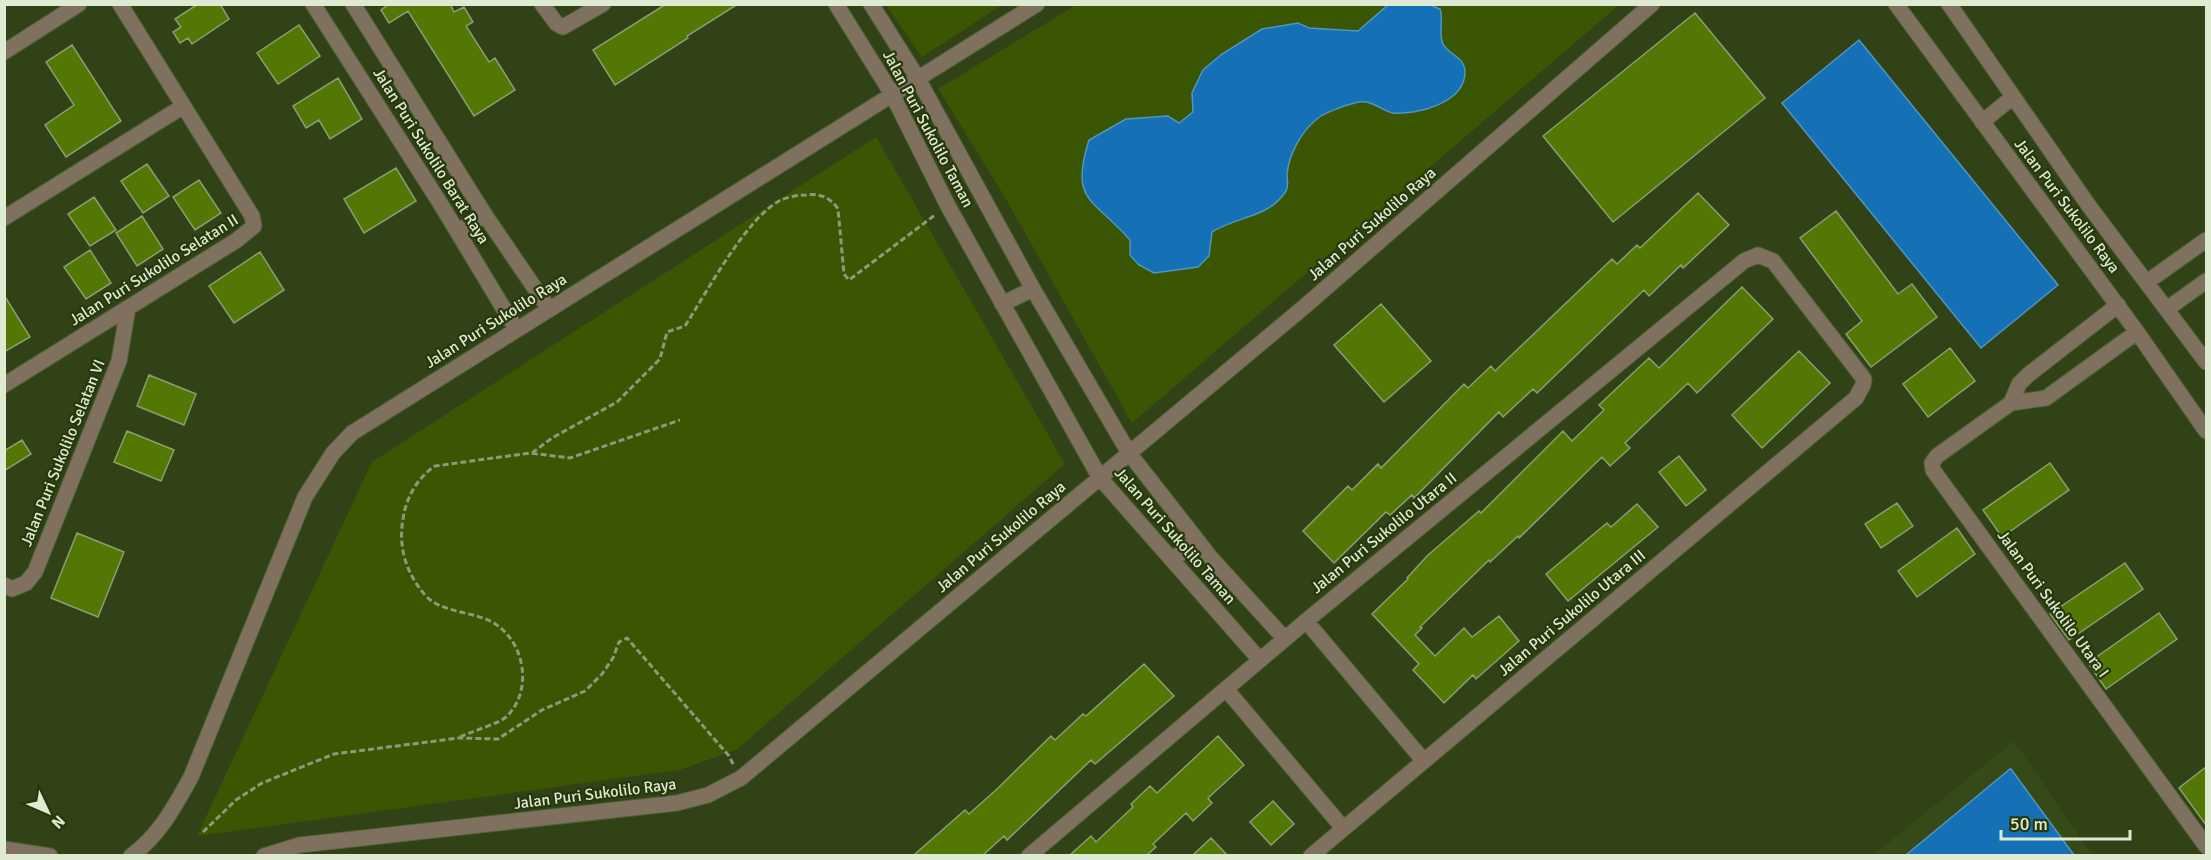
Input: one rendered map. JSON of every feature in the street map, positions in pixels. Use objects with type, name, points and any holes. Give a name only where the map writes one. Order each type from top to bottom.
[{"type":"street","points":[[4,52],[79,4]]},
{"type":"street","name":"Jalan Puri Sukolilo Selatan II","points":[[4,385],[237,240],[254,226],[252,216],[182,107],[120,4]]},
{"type":"street","name":"Jalan Puri Sukolilo Barat Raya","points":[[314,4],[458,231],[516,329]]},
{"type":"street","name":"Jalan Puri Sukolilo Barat Raya","points":[[352,4],[484,215],[549,309]]},
{"type":"street","points":[[542,4],[556,23],[563,27],[603,4]]},
{"type":"street","name":"Jalan Puri Sukolilo Taman","points":[[871,4],[917,78],[1033,289],[1129,453],[1197,540],[1285,639]]},
{"type":"street","name":"Jalan Puri Sukolilo Raya","points":[[131,855],[142,848],[169,816],[191,777],[305,497],[327,460],[352,433],[1037,4]]},
{"type":"street","name":"Jalan Puri Sukolilo Raya","points":[[264,855],[300,845],[677,803],[708,795],[741,778],[1304,307],[1652,4]]},
{"type":"street","name":"Jalan Puri Sukolilo Raya","points":[[1896,4],[2118,305],[2206,431]]},
{"type":"street","name":"Jalan Puri Sukolilo Raya","points":[[1949,4],[2089,206],[2206,362]]},
{"type":"street","name":"Jalan Puri Sukolilo Taman","points":[[839,5],[892,94],[948,206],[1100,478],[1260,660]]},
{"type":"street","points":[[1982,122],[2013,97]]},
{"type":"street","points":[[4,218],[182,107]]},
{"type":"street","points":[[458,231],[484,215]]},
{"type":"street","points":[[2147,282],[2206,240]]},
{"type":"street","name":"Jalan Puri Sukolilo Utara II","points":[[1029,855],[1306,621],[1744,261],[1758,255],[1769,258]]},
{"type":"street","name":"Jalan Puri Sukolilo Utara III","points":[[1311,855],[1856,398],[1864,379],[1769,258]]},
{"type":"street","points":[[2167,309],[2206,280]]},
{"type":"street","points":[[1002,304],[1033,289]]},
{"type":"street","points":[[2011,403],[2019,384],[2028,375],[2118,305]]},
{"type":"street","name":"Jalan Puri Sukolilo Selatan VI","points":[[4,585],[12,589],[20,587],[35,572],[119,361],[128,308]]},
{"type":"street","points":[[2011,403],[2046,398],[2137,332]]},
{"type":"street","name":"Jalan Puri Sukolilo Utara I","points":[[2011,403],[1937,456],[1932,463],[1933,470],[2206,846]]},
{"type":"street","points":[[1172,560],[1197,540]]},
{"type":"street","points":[[1306,621],[1423,760]]},
{"type":"street","points":[[1226,689],[1343,828]]},
{"type":"street","points":[[4,849],[50,855]]},
{"type":"path","points":[[532,453],[552,438],[617,402],[641,379],[660,359],[667,332],[685,326],[758,218],[780,200],[813,194],[826,197],[834,203],[838,209],[844,274],[849,279],[948,206]]},
{"type":"path","points":[[459,738],[506,717],[514,706],[522,685],[524,664],[503,630],[492,622],[437,603],[426,596],[411,576],[403,555],[401,531],[404,509],[424,473],[435,466],[532,453],[570,458],[680,420]]},
{"type":"path","points":[[203,832],[236,800],[262,783],[333,754],[459,738],[498,739],[543,710],[585,691],[603,674],[614,658],[619,642],[627,638],[729,756],[741,778]]},
{"type":"shaded area","points":[[886,5],[1002,5],[922,57]]},
{"type":"shaded area","points":[[1076,5],[1619,5],[1132,423],[1006,199],[938,89]]},
{"type":"shaded area","points":[[876,137],[1065,464],[736,750],[679,770],[197,836],[372,462]]},
{"type":"shaded area","points":[[2014,741],[2092,855],[1872,856]]},
{"type":"water","points":[[1389,4],[1430,5],[1440,9],[1443,44],[1460,59],[1464,67],[1463,83],[1457,92],[1438,105],[1414,112],[1393,113],[1373,104],[1359,102],[1321,116],[1308,127],[1294,150],[1288,166],[1287,189],[1279,200],[1262,212],[1212,232],[1209,256],[1198,267],[1154,273],[1139,265],[1130,255],[1130,240],[1088,198],[1084,188],[1082,176],[1089,140],[1126,119],[1168,116],[1179,123],[1193,112],[1192,93],[1203,70],[1222,54],[1262,29],[1298,23],[1309,28],[1358,31]]},
{"type":"water","points":[[1859,40],[2058,285],[1981,348],[1782,103]]},
{"type":"water","points":[[2010,769],[2074,855],[1906,855]]},
{"type":"building","points":[[198,4],[220,4],[229,19],[192,44],[188,38],[180,43],[173,32],[181,27],[175,19]]},
{"type":"building","points":[[389,4],[450,4],[454,12],[464,7],[473,22],[466,26],[489,62],[495,58],[515,90],[474,116],[408,11],[389,23],[381,10]]},
{"type":"building","points":[[666,4],[738,4],[615,85],[593,50]]},
{"type":"building","points":[[1695,13],[1765,98],[1613,222],[1543,136]]},
{"type":"building","points":[[299,25],[320,56],[278,84],[257,53]]},
{"type":"building","points":[[72,45],[121,121],[66,157],[45,125],[74,105],[46,62]]},
{"type":"building","points":[[338,78],[362,119],[330,139],[319,120],[306,128],[293,106]]},
{"type":"building","points":[[147,164],[169,196],[143,213],[121,181]]},
{"type":"building","points":[[396,168],[416,201],[364,233],[344,199]]},
{"type":"building","points":[[199,180],[221,213],[195,230],[173,197]]},
{"type":"building","points":[[1698,193],[1729,225],[1683,268],[1681,265],[1649,296],[1644,290],[1537,393],[1533,389],[1503,417],[1499,412],[1414,498],[1412,495],[1390,515],[1386,512],[1334,563],[1303,531],[1348,486],[1352,490],[1378,464],[1381,468],[1464,384],[1468,388],[1491,366],[1495,371],[1612,259],[1617,264],[1637,245],[1640,248]]},
{"type":"building","points":[[94,197],[116,230],[90,246],[68,214]]},
{"type":"building","points":[[1836,211],[1898,294],[1912,284],[1937,317],[1871,367],[1846,334],[1862,321],[1800,238]]},
{"type":"building","points":[[142,216],[163,249],[137,266],[116,233]]},
{"type":"building","points":[[90,250],[111,283],[86,299],[64,267]]},
{"type":"building","points":[[260,252],[284,290],[234,323],[209,286]]},
{"type":"building","points":[[1742,287],[1773,319],[1697,393],[1688,383],[1625,443],[1630,448],[1610,466],[1602,457],[1519,538],[1518,536],[1490,562],[1489,560],[1420,627],[1422,628],[1415,635],[1435,656],[1464,628],[1472,637],[1499,616],[1519,641],[1476,679],[1473,675],[1444,703],[1413,670],[1419,664],[1372,614],[1408,579],[1427,556],[1479,511],[1481,513],[1563,431],[1572,441],[1604,410],[1599,405],[1649,358],[1659,368]]},
{"type":"building","points":[[4,295],[30,337],[4,352]]},
{"type":"building","points":[[1381,304],[1431,361],[1384,402],[1334,345]]},
{"type":"building","points":[[1950,348],[1975,381],[1928,417],[1903,384]]},
{"type":"building","points":[[1799,351],[1830,383],[1762,448],[1732,415]]},
{"type":"building","points":[[149,375],[196,394],[184,425],[137,406]]},
{"type":"building","points":[[127,431],[174,450],[161,481],[114,462]]},
{"type":"building","points":[[22,440],[31,454],[4,471],[4,451]]},
{"type":"building","points":[[1679,456],[1706,490],[1686,506],[1659,472]]},
{"type":"building","points":[[2050,463],[2069,490],[2002,537],[1983,510]]},
{"type":"building","points":[[1897,503],[1913,526],[1881,548],[1865,524]]},
{"type":"building","points":[[1637,504],[1658,527],[1568,601],[1546,574],[1607,523],[1611,527]]},
{"type":"building","points":[[1957,528],[1975,554],[1917,597],[1898,571]]},
{"type":"building","points":[[77,533],[124,552],[98,617],[51,598]]},
{"type":"building","points":[[2125,563],[2143,589],[2069,640],[2050,614]]},
{"type":"building","points":[[2159,613],[2177,639],[2106,689],[2088,663]]},
{"type":"building","points":[[1144,664],[1174,696],[1095,764],[1091,760],[1007,840],[1004,836],[983,855],[914,855],[965,810],[969,814],[1051,736],[1055,740],[1083,714],[1086,716]]},
{"type":"building","points":[[1218,736],[1244,765],[1208,798],[1212,803],[1193,821],[1186,813],[1153,844],[1156,847],[1147,855],[1070,855],[1091,836],[1096,842],[1133,807],[1131,804],[1150,786],[1157,793]]},
{"type":"building","points":[[2206,767],[2206,825],[2179,788]]},
{"type":"building","points":[[1273,801],[1294,824],[1271,845],[1250,822]]},
{"type":"building","points":[[1211,838],[1227,855],[1193,855]]}]
